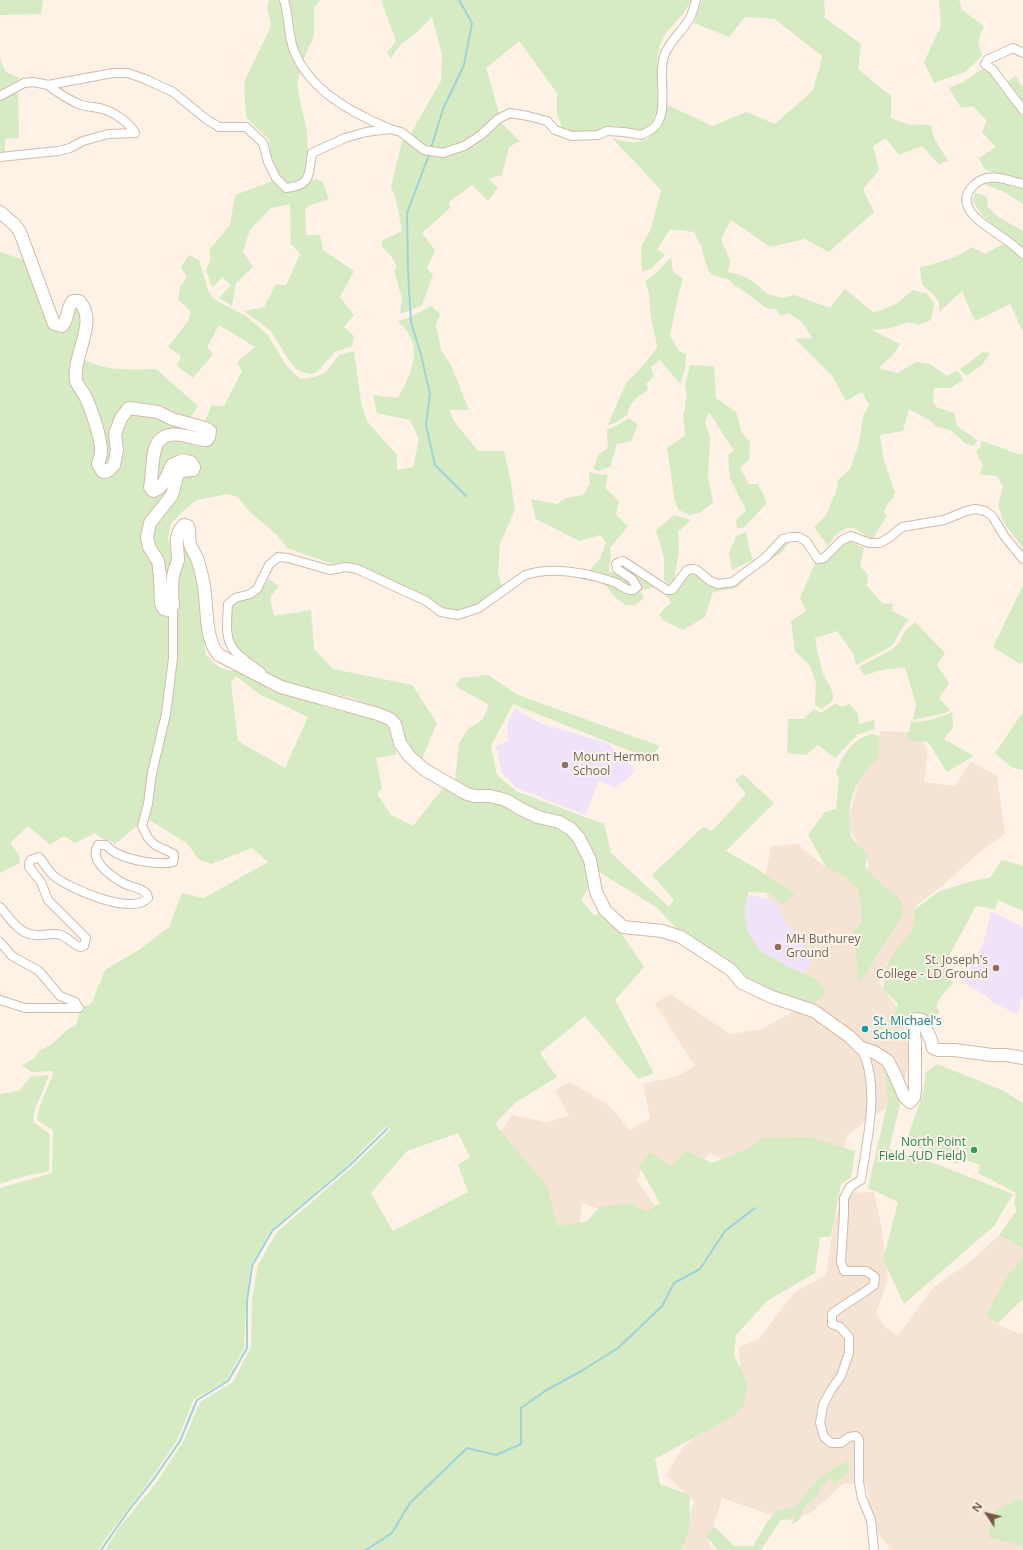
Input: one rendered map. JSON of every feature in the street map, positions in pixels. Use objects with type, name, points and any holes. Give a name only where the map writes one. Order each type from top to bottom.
[{"type":"main road","points":[[0,212],[15,225],[20,232],[54,324],[62,326],[66,322],[69,305],[74,301],[79,301],[83,305],[87,315],[81,350],[76,368],[76,382],[85,397],[95,422],[101,451],[98,464],[102,472],[108,471],[114,464],[117,450],[115,434],[121,418],[129,408],[158,412],[210,431],[210,437],[207,440],[185,435],[168,434],[157,442],[153,452],[150,487],[153,491],[159,489],[172,465],[184,460],[191,462],[194,467],[193,470],[181,471],[178,473],[172,495],[150,523],[147,537],[149,547],[158,561],[161,603],[164,609],[169,610],[173,606],[171,590],[174,571],[178,562],[176,538],[180,529],[184,525],[188,526],[190,530],[190,543],[196,557],[204,587],[207,618],[214,650],[228,660],[281,687],[378,714],[390,719],[395,724],[400,743],[404,750],[425,770],[467,794],[475,796],[490,796],[506,800],[532,814],[559,822],[571,829],[579,838],[590,860],[596,892],[605,910],[623,927],[662,931],[681,937],[731,970],[742,983],[772,996],[814,1011],[850,1037],[861,1048],[874,1052],[888,1061],[904,1096],[910,1102],[914,1097],[915,1090],[915,1042],[913,1023],[916,1019],[922,1020],[933,1048],[938,1050],[954,1050],[1023,1058]]},
{"type":"street","points":[[284,0],[293,49],[305,70],[321,89],[341,105],[360,116],[390,129],[401,132],[424,150],[443,153],[464,146],[481,135],[498,119],[510,113],[546,121],[555,130],[572,136],[598,135],[607,130],[641,135],[653,129],[660,117],[662,106],[661,87],[663,58],[666,50],[690,17],[696,0]]},
{"type":"street","points":[[1023,53],[1013,48],[987,60],[985,64],[992,70],[1023,110]]},
{"type":"street","points":[[0,96],[24,83],[34,82],[48,85],[113,73],[128,73],[173,92],[206,119],[219,127],[246,127],[263,143],[268,162],[276,178],[286,188],[298,187],[310,175],[312,153],[345,138],[366,132],[390,129]]},
{"type":"street","points":[[0,157],[58,151],[70,148],[82,141],[108,134],[135,133],[132,127],[116,115],[106,110],[82,105],[60,94],[48,85]]},
{"type":"street","points":[[1023,184],[991,177],[980,180],[968,193],[966,200],[975,218],[1016,247],[1023,254]]},
{"type":"street","points":[[281,687],[235,652],[228,641],[227,628],[228,604],[235,598],[250,594],[257,589],[268,565],[278,558],[288,558],[330,570],[346,567],[357,569],[426,601],[441,612],[458,615],[479,608],[526,575],[533,573],[551,570],[603,578],[617,583],[628,590],[633,590],[637,587],[635,582],[617,569],[616,564],[623,560],[667,590],[672,590],[687,570],[693,569],[697,570],[710,581],[718,584],[732,582],[738,576],[766,558],[783,539],[791,536],[799,537],[806,541],[818,558],[824,558],[842,540],[851,536],[869,543],[880,543],[902,527],[944,520],[975,509],[985,511],[992,516],[1009,542],[1023,559]]},
{"type":"street","points":[[0,908],[20,930],[36,935],[60,935],[80,947],[84,946],[86,938],[48,900],[41,882],[29,866],[31,860],[38,857],[54,876],[75,888],[102,899],[130,905],[144,902],[148,898],[148,894],[144,890],[124,883],[100,864],[96,859],[95,854],[98,845],[106,845],[123,856],[142,861],[167,864],[173,862],[174,854],[155,846],[148,838],[142,826],[148,804],[152,773],[166,714],[173,658],[173,606]]},
{"type":"street","points":[[0,942],[12,956],[39,970],[60,996],[75,1002],[79,1008],[25,1008],[0,1000]]},
{"type":"street","points":[[861,1048],[866,1057],[870,1084],[871,1116],[861,1180],[850,1187],[844,1198],[840,1262],[844,1271],[866,1271],[875,1277],[874,1285],[864,1293],[845,1303],[832,1314],[832,1324],[840,1327],[849,1337],[849,1353],[841,1376],[831,1390],[824,1405],[820,1422],[824,1437],[831,1443],[841,1443],[856,1436],[859,1440],[859,1482],[862,1498],[871,1520],[874,1550]]},
{"type":"shaded area","name":"Mount Hermon School","points":[[515,709],[542,724],[607,743],[626,759],[635,771],[627,779],[615,787],[599,781],[585,815],[517,788],[502,773],[496,746],[508,741],[507,724]]},
{"type":"shaded area","points":[[881,731],[913,732],[928,749],[924,782],[955,786],[971,761],[997,776],[1005,834],[974,857],[943,885],[915,907],[913,953],[876,978],[900,1012],[910,1054],[902,1097],[866,1121],[847,1136],[840,1168],[748,1175],[710,1153],[685,1183],[646,1157],[637,1180],[661,1215],[652,1228],[582,1203],[577,1242],[547,1218],[494,1141],[512,1115],[546,1122],[569,1116],[555,1090],[570,1082],[607,1104],[630,1130],[650,1118],[643,1084],[678,1076],[695,1066],[655,1004],[670,994],[730,1034],[762,1029],[810,1002],[801,977],[769,909],[765,880],[771,846],[798,844],[821,864],[863,886],[869,863],[847,825],[857,787]]},
{"type":"shaded area","name":"MH Buthurey Ground","points":[[751,895],[774,901],[787,925],[813,958],[801,977],[760,959],[743,935],[739,909]]},
{"type":"shaded area","name":"St. Joseph's College - LD Ground","points":[[991,911],[1023,927],[1023,996],[1020,1002],[1018,1014],[993,1003],[989,998],[962,981],[983,944]]},
{"type":"shaded area","points":[[874,1192],[882,1230],[888,1279],[876,1312],[884,1326],[898,1336],[934,1287],[973,1259],[999,1235],[1023,1248],[1023,1261],[992,1322],[1020,1334],[1023,1332],[1023,1550],[891,1550],[875,1529],[866,1484],[843,1484],[812,1512],[789,1521],[722,1498],[709,1542],[713,1550],[674,1550],[695,1502],[666,1475],[682,1448],[712,1423],[742,1392],[739,1347],[759,1339],[795,1292],[826,1275],[834,1223],[844,1193]]},
{"type":"green space","points":[[0,0],[43,0],[41,14],[0,15]]},
{"type":"green space","points":[[270,0],[282,0],[301,70],[297,82],[307,131],[308,157],[305,178],[300,182],[295,183],[283,182],[272,164],[269,140],[246,117],[244,82],[271,26],[267,6]]},
{"type":"green space","points":[[287,0],[320,0],[314,8],[314,36],[303,60],[296,47]]},
{"type":"green space","points":[[381,0],[691,0],[684,13],[666,33],[660,45],[657,59],[658,108],[653,120],[645,129],[634,130],[616,126],[606,127],[597,131],[573,132],[562,128],[557,114],[557,93],[519,41],[486,68],[499,113],[466,141],[456,146],[436,148],[423,144],[411,133],[441,81],[442,55],[432,17],[416,33],[401,44],[391,58],[387,53],[396,41]]},
{"type":"green space","points":[[702,0],[824,0],[825,18],[861,44],[858,69],[891,96],[891,118],[907,124],[931,125],[934,138],[948,161],[939,164],[922,146],[899,155],[886,138],[873,146],[879,170],[863,189],[874,212],[829,252],[805,239],[770,247],[731,220],[721,239],[730,261],[728,272],[740,275],[753,281],[767,294],[783,298],[794,295],[830,308],[845,289],[874,313],[896,304],[913,290],[928,294],[934,304],[931,320],[918,325],[908,322],[892,328],[872,330],[900,344],[894,354],[879,368],[898,373],[916,362],[930,364],[947,376],[956,371],[960,373],[963,380],[950,388],[934,388],[933,401],[936,407],[954,413],[957,426],[977,440],[974,446],[966,444],[950,430],[937,427],[929,420],[909,409],[903,431],[880,435],[884,461],[895,492],[884,512],[887,516],[873,540],[853,528],[849,528],[838,533],[828,546],[814,527],[826,515],[837,489],[838,480],[850,469],[859,443],[863,416],[869,405],[862,392],[846,401],[833,377],[795,339],[812,338],[802,322],[788,313],[781,316],[776,309],[766,308],[729,280],[713,275],[708,270],[701,246],[694,232],[670,229],[657,250],[665,255],[652,268],[642,272],[641,247],[651,229],[661,190],[612,138],[637,142],[649,138],[660,123],[667,105],[713,126],[746,112],[775,124],[812,91],[819,70],[822,56],[775,19],[745,17],[729,37],[694,23]]},
{"type":"green space","points":[[939,0],[959,0],[962,10],[984,26],[978,42],[982,56],[965,72],[934,83],[924,62],[941,26]]},
{"type":"green space","points":[[0,59],[6,72],[20,78],[0,93]]},
{"type":"green space","points":[[984,68],[1023,117],[1023,181],[998,175],[984,169],[979,158],[996,147],[982,132],[987,121],[973,106],[961,108],[949,88],[963,82]]},
{"type":"green space","points":[[1015,76],[1023,88],[1023,107],[1006,83]]},
{"type":"green space","points":[[18,92],[19,138],[5,139],[5,154],[0,154],[0,98]]},
{"type":"green space","points":[[500,122],[520,141],[509,147],[502,175],[489,179],[498,188],[488,201],[472,185],[449,202],[450,208],[422,233],[435,250],[427,268],[433,275],[422,305],[400,313],[402,299],[394,270],[397,267],[392,257],[381,246],[383,240],[402,231],[396,199],[391,187],[403,137],[444,155]]},
{"type":"green space","points":[[315,179],[322,181],[329,199],[311,205],[305,209],[306,235],[320,235],[323,250],[354,271],[340,297],[354,315],[344,327],[354,336],[352,346],[335,352],[317,372],[310,374],[296,369],[271,331],[244,311],[264,307],[276,284],[286,285],[300,254],[291,244],[290,204],[271,208],[250,230],[243,252],[253,267],[236,283],[232,306],[219,298],[231,285],[222,277],[212,288],[206,270],[211,258],[209,250],[230,225],[235,195],[275,180],[282,189]]},
{"type":"green space","points":[[994,181],[1023,188],[1023,204],[1006,193],[984,184]]},
{"type":"green space","points":[[975,193],[987,196],[988,207],[998,217],[1023,231],[1023,247],[982,215],[973,201]]},
{"type":"green space","points":[[1003,244],[1018,254],[1023,260],[1023,332],[1010,304],[975,321],[962,291],[939,312],[939,301],[922,284],[920,267],[954,257],[972,247],[985,254]]},
{"type":"green space","points":[[0,252],[24,260],[53,330],[60,333],[67,328],[71,315],[77,304],[81,307],[79,316],[80,329],[73,368],[90,412],[97,459],[110,472],[119,432],[131,411],[203,431],[202,437],[163,432],[149,491],[172,469],[170,491],[148,517],[152,560],[170,618],[170,659],[163,714],[145,804],[137,826],[115,844],[109,840],[102,839],[95,833],[75,843],[64,836],[50,845],[28,826],[10,843],[19,855],[20,863],[0,873]]},
{"type":"green space","points":[[189,255],[199,260],[209,293],[215,300],[246,316],[267,334],[284,362],[292,372],[301,379],[315,377],[326,372],[339,355],[354,351],[361,402],[367,421],[397,455],[397,470],[413,467],[419,439],[410,420],[377,413],[373,395],[398,398],[412,367],[414,350],[412,342],[407,332],[398,321],[406,319],[431,306],[440,314],[436,325],[441,350],[452,367],[469,410],[450,410],[453,420],[478,451],[504,451],[510,477],[515,510],[500,544],[498,575],[503,588],[477,604],[457,610],[443,609],[427,597],[358,566],[344,563],[333,564],[287,548],[279,537],[248,510],[238,497],[227,494],[197,500],[183,511],[171,524],[168,537],[172,557],[172,566],[168,590],[152,539],[153,528],[180,479],[199,467],[193,456],[182,452],[173,459],[164,476],[154,486],[158,446],[171,438],[200,442],[214,428],[205,420],[212,405],[224,406],[242,371],[237,362],[255,347],[219,325],[207,347],[213,354],[193,378],[177,366],[181,356],[168,347],[188,321],[191,312],[178,299],[180,287],[187,277],[181,267]]},
{"type":"green space","points":[[671,257],[673,271],[683,279],[670,336],[679,351],[686,354],[685,369],[680,384],[660,360],[651,367],[654,376],[646,384],[648,390],[632,403],[628,414],[615,423],[608,425],[626,383],[646,362],[657,347],[649,294],[645,281],[657,272]]},
{"type":"green space","points":[[983,352],[990,353],[982,365],[966,376],[960,369]]},
{"type":"green space","points":[[83,359],[109,368],[156,369],[198,406],[190,418],[129,405],[111,463],[106,467],[102,466],[78,381]]},
{"type":"green space","points":[[690,365],[714,366],[716,398],[736,412],[742,433],[750,442],[749,460],[740,468],[749,484],[758,484],[767,503],[743,528],[737,528],[736,520],[746,510],[730,479],[728,455],[734,451],[709,412],[705,422],[710,437],[708,477],[713,503],[699,513],[689,515],[679,510],[675,502],[667,448],[685,435],[683,414],[685,411],[687,396],[685,385]]},
{"type":"green space","points":[[629,418],[638,425],[631,441],[617,444],[610,467],[599,471],[593,469],[599,454],[608,448],[607,430]]},
{"type":"green space","points":[[982,441],[1018,454],[1023,454],[1023,548],[1004,523],[998,505],[1003,487],[997,476],[979,474],[983,466],[976,451],[980,448]]},
{"type":"green space","points":[[589,472],[601,475],[608,474],[605,488],[619,501],[616,515],[628,526],[610,548],[611,558],[609,567],[610,572],[632,584],[629,587],[618,579],[588,572],[599,560],[606,543],[600,535],[579,541],[536,519],[531,499],[557,504],[566,498],[583,495],[590,484]]},
{"type":"green space","points":[[674,515],[691,520],[678,532],[679,552],[674,581],[668,585],[664,580],[664,557],[656,530]]},
{"type":"green space","points":[[181,532],[194,557],[203,612],[206,655],[219,667],[229,671],[236,670],[297,697],[331,709],[352,712],[389,725],[395,735],[396,755],[376,758],[382,788],[377,794],[391,815],[413,826],[443,788],[467,799],[505,804],[536,823],[567,831],[577,844],[587,868],[590,885],[581,900],[594,915],[604,913],[619,930],[644,967],[615,1000],[654,1073],[638,1079],[585,1016],[540,1053],[557,1077],[515,1103],[495,1124],[548,1188],[557,1226],[587,1221],[600,1207],[631,1203],[646,1212],[660,1203],[639,1166],[650,1152],[672,1167],[686,1151],[712,1163],[748,1149],[761,1138],[809,1137],[855,1151],[851,1178],[841,1184],[831,1237],[820,1237],[815,1273],[767,1301],[736,1335],[734,1355],[748,1385],[744,1405],[733,1416],[655,1459],[660,1484],[690,1495],[689,1529],[681,1550],[105,1550],[118,1529],[157,1482],[184,1440],[200,1402],[233,1382],[251,1347],[252,1300],[258,1265],[276,1233],[352,1167],[391,1129],[385,1127],[347,1166],[270,1231],[250,1267],[246,1302],[244,1348],[226,1381],[194,1399],[177,1440],[151,1479],[98,1550],[0,1550],[0,1188],[52,1173],[53,1130],[37,1120],[42,1102],[54,1072],[31,1072],[22,1065],[34,1059],[39,1051],[52,1044],[68,1029],[76,1025],[81,1008],[91,1004],[105,970],[140,949],[169,927],[182,893],[204,898],[268,862],[252,848],[211,864],[198,859],[188,844],[148,819],[154,772],[168,714]],"holes":[[[236,676],[259,694],[308,717],[285,768],[238,741],[231,683]],[[458,1133],[470,1157],[458,1165],[468,1192],[393,1231],[371,1193],[407,1151]]]},
{"type":"green space","points":[[746,532],[749,549],[753,560],[732,570],[729,553],[736,536]]},
{"type":"green space","points":[[786,540],[790,541],[781,553],[757,568],[736,588],[713,592],[705,617],[683,630],[663,620],[659,614],[671,602],[662,591],[693,573],[717,587],[735,586],[745,575],[776,553]]},
{"type":"green space","points":[[849,541],[864,548],[860,566],[868,575],[867,586],[883,604],[893,603],[892,611],[909,620],[889,648],[856,665],[853,653],[837,631],[815,638],[822,669],[833,696],[833,700],[822,709],[815,705],[816,683],[810,666],[795,651],[791,621],[806,611],[800,598],[815,563],[824,560],[841,542]]},
{"type":"green space","points":[[623,563],[658,586],[640,591],[640,586],[637,579],[620,567],[620,564]]},
{"type":"green space","points":[[269,579],[279,586],[270,598],[274,616],[311,610],[314,649],[333,669],[412,685],[437,723],[421,761],[402,740],[403,726],[397,716],[380,708],[351,698],[285,683],[272,676],[236,649],[230,638],[232,606],[238,600],[256,596]]},
{"type":"green space","points":[[603,583],[630,593],[640,591],[644,598],[635,605],[625,605],[616,598]]},
{"type":"green space","points":[[1023,585],[1023,662],[1020,664],[993,647]]},
{"type":"green space","points":[[915,622],[945,653],[937,665],[949,683],[939,698],[950,710],[945,713],[913,720],[916,704],[905,668],[887,669],[864,675],[859,667],[891,650],[899,643],[905,631]]},
{"type":"green space","points":[[488,675],[518,695],[660,746],[650,759],[513,704],[491,746],[497,775],[516,791],[604,824],[611,853],[669,907],[674,900],[652,875],[703,827],[712,831],[746,794],[735,780],[743,774],[774,803],[726,851],[759,870],[795,894],[783,904],[769,893],[749,892],[744,911],[748,933],[760,951],[789,967],[816,979],[826,992],[812,1005],[787,997],[744,979],[680,932],[656,907],[596,870],[581,837],[472,792],[455,780],[459,743],[468,729],[482,720],[489,705],[455,686],[461,678]]},
{"type":"green space","points":[[835,703],[842,707],[849,704],[858,714],[859,724],[875,720],[874,729],[857,735],[835,758],[818,745],[806,755],[787,753],[788,719],[804,719],[814,709],[821,713]]},
{"type":"green space","points":[[952,712],[953,727],[944,739],[974,756],[947,772],[928,742],[907,740],[911,722],[932,719]]},
{"type":"green space","points":[[1023,712],[1023,770],[1011,767],[995,753]]},
{"type":"green space","points":[[872,734],[879,736],[879,757],[866,771],[856,786],[850,813],[851,834],[854,841],[868,854],[865,867],[883,886],[901,900],[903,914],[859,984],[853,931],[862,922],[859,891],[845,877],[826,867],[808,835],[825,812],[836,809],[839,779],[836,773],[845,754],[858,740]]},
{"type":"green space","points":[[1002,860],[1023,866],[1023,911],[998,900],[995,909],[976,906],[945,963],[953,983],[942,995],[936,1006],[940,1013],[927,1019],[923,1013],[914,1013],[907,1017],[894,1016],[898,1004],[883,989],[889,960],[914,927],[914,910],[938,892],[972,881],[990,878]]},
{"type":"green space","points":[[884,1064],[901,1101],[889,1149],[939,1165],[1013,1194],[994,1226],[904,1304],[883,1260],[898,1202],[868,1188],[888,1100]]},
{"type":"green space","name":"North Point Field -(UD Field)","points":[[937,1064],[1002,1090],[1023,1103],[1023,1248],[999,1235],[1017,1210],[1014,1204],[1016,1193],[978,1173],[980,1165],[961,1158],[958,1164],[906,1142],[923,1093],[926,1072]]},
{"type":"green space","points":[[49,1075],[35,1107],[33,1122],[50,1134],[49,1171],[14,1179],[0,1184],[0,1094],[19,1091],[31,1076]]},
{"type":"green space","points":[[1023,1257],[1023,1299],[997,1324],[986,1315],[1008,1275]]},
{"type":"green space","points":[[847,1460],[849,1472],[835,1484],[829,1479],[820,1488],[818,1494],[804,1508],[799,1520],[791,1525],[796,1515],[780,1521],[761,1550],[717,1550],[706,1535],[715,1527],[734,1546],[753,1546],[767,1522],[778,1510],[795,1507],[819,1478]]},
{"type":"green space","points":[[1020,1498],[1023,1501],[1023,1546],[988,1537],[992,1513]]},
{"type":"waterway","points":[[431,148],[443,109],[464,65],[472,23],[459,0]]},
{"type":"waterway","points":[[430,152],[407,213],[411,322],[421,355],[430,394],[426,425],[435,465],[466,496]]},
{"type":"waterway","points":[[101,1550],[180,1441],[197,1400],[228,1381],[247,1348],[247,1301],[252,1266],[272,1231],[349,1166],[387,1129]]},
{"type":"waterway","points":[[366,1550],[392,1533],[410,1503],[467,1448],[496,1455],[521,1444],[521,1408],[545,1391],[618,1348],[662,1306],[674,1283],[700,1269],[725,1231],[755,1208]]},
{"type":"place","name":"Mount Hermon School","points":[[565,765]]},
{"type":"place","name":"MH Buthurey Ground","points":[[778,947]]},
{"type":"place","name":"St. Joseph's College - LD Ground","points":[[996,968]]},
{"type":"place","name":"St. Michael's School","points":[[865,1029]]},
{"type":"place","name":"North Point Field -(UD Field)","points":[[974,1150]]}]
